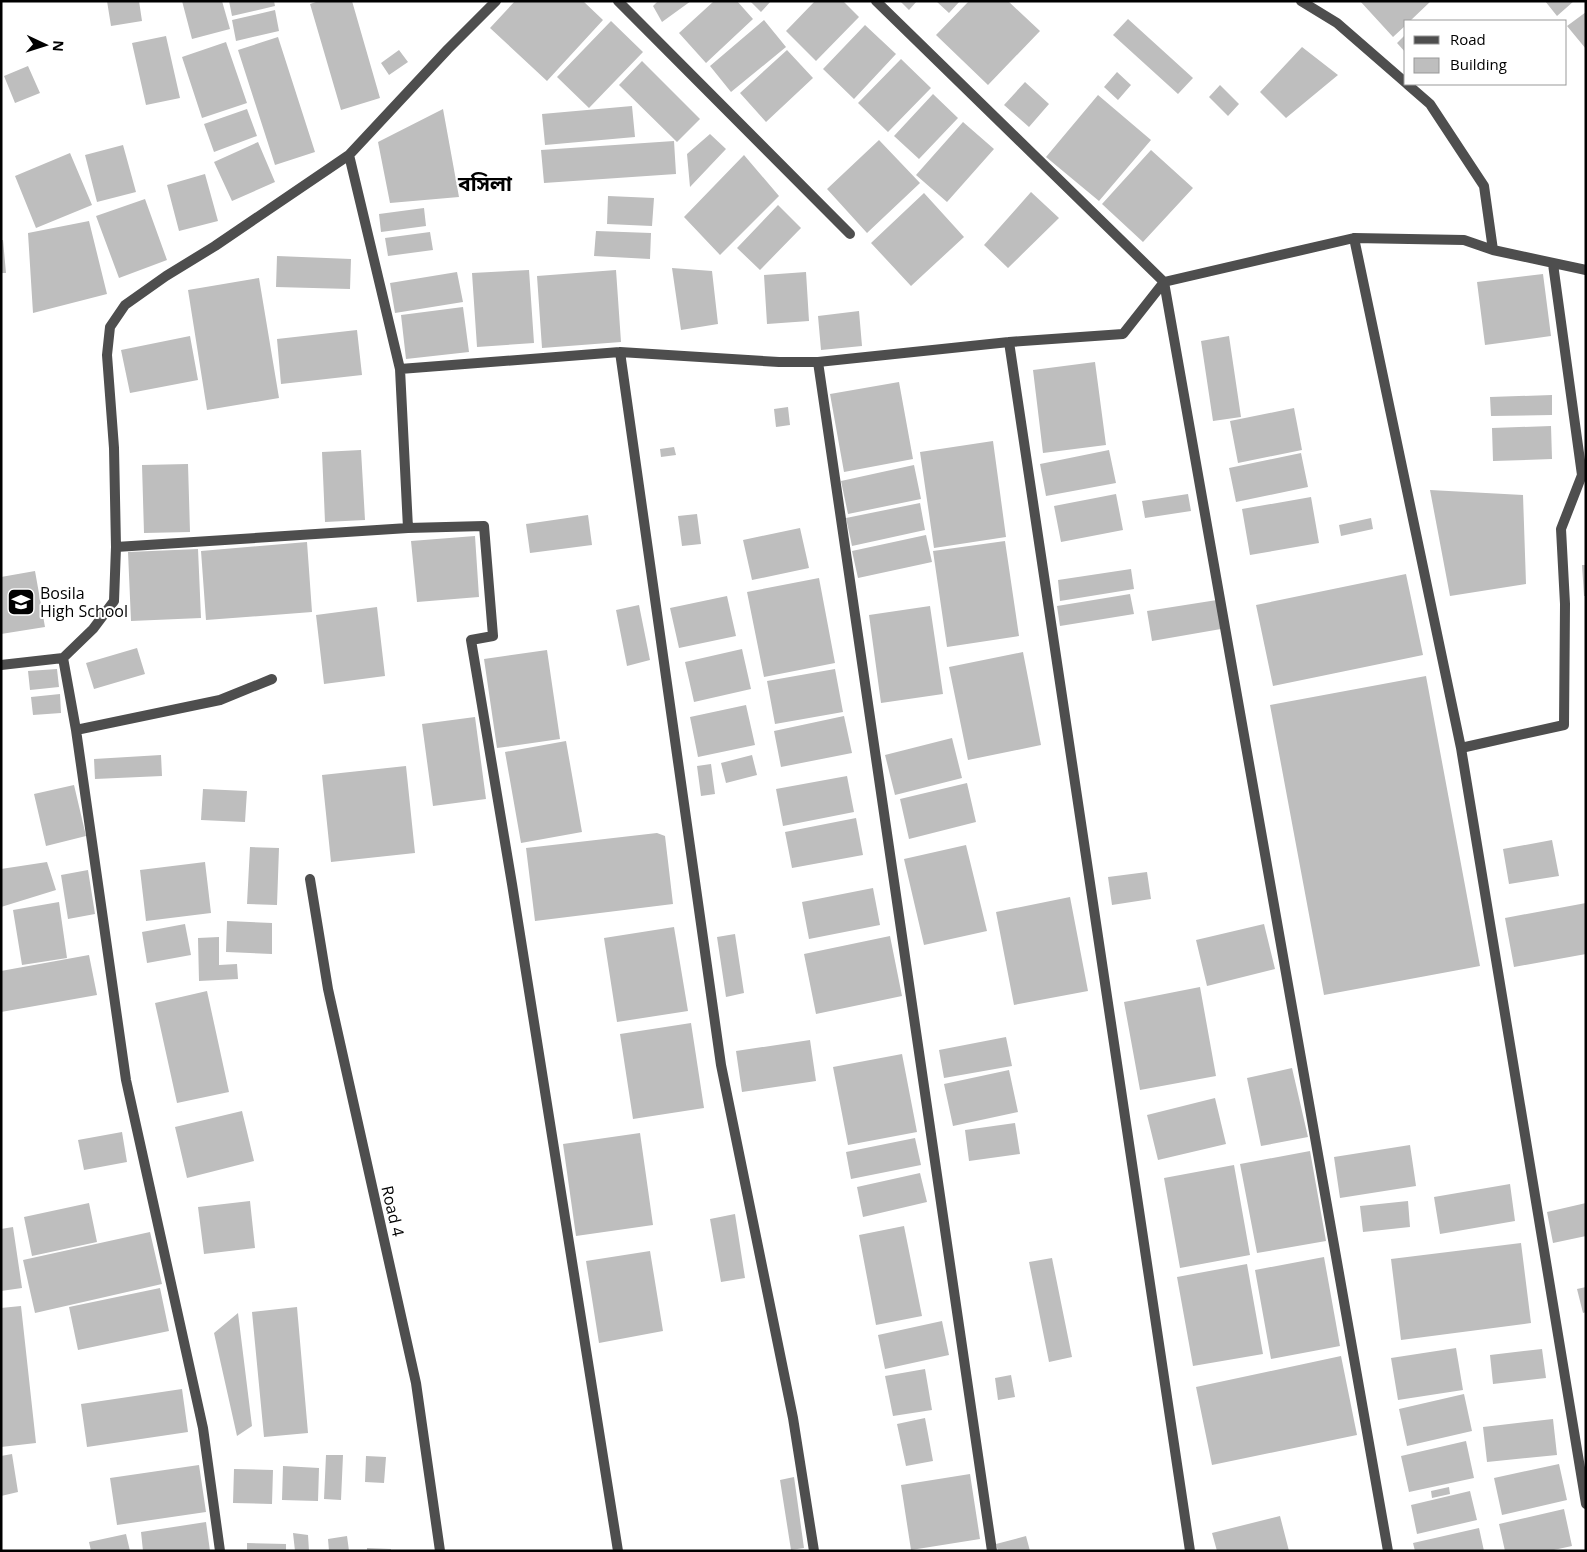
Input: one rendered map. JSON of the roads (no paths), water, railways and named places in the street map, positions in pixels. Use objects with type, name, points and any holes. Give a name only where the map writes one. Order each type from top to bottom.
[{"type":"street","points":[[1,666],[63,658],[93,629],[114,601],[116,547],[114,448],[107,355],[110,327],[125,305],[349,155],[448,48],[496,1]]},
{"type":"street","points":[[618,1],[850,234]]},
{"type":"street","points":[[876,1],[1164,282],[1388,1551]]},
{"type":"street","points":[[1301,1],[1337,23],[1404,81]]},
{"type":"street","points":[[1408,85],[1430,104],[1484,186],[1493,250]]},
{"type":"street","points":[[349,155],[400,369],[408,528]]},
{"type":"street","points":[[400,369],[620,352],[779,362],[818,362],[1009,342],[1123,334],[1164,282],[1354,238],[1464,240],[1493,250],[1586,270]]},
{"type":"street","points":[[1354,238],[1461,748],[1586,1504]]},
{"type":"street","points":[[1461,748],[1564,725],[1565,604],[1561,529],[1582,474],[1553,264]]},
{"type":"street","points":[[1009,342],[1190,1551]]},
{"type":"street","points":[[620,352],[721,1065],[793,1418],[814,1551]]},
{"type":"street","points":[[818,362],[992,1551]]},
{"type":"street","points":[[116,547],[408,528],[484,526],[493,636],[471,640],[618,1551]]},
{"type":"street","points":[[63,658],[76,730],[126,1080],[203,1428],[220,1551]]},
{"type":"street","points":[[76,730],[220,700],[272,679]]},
{"type":"street","name":"Road 4","points":[[310,880],[328,989],[416,1383],[440,1551]]},
{"type":"place","name":"Bosila High School","points":[[21,602]]},
{"type":"district","name":"বসিলা","points":[[485,183]]}]
